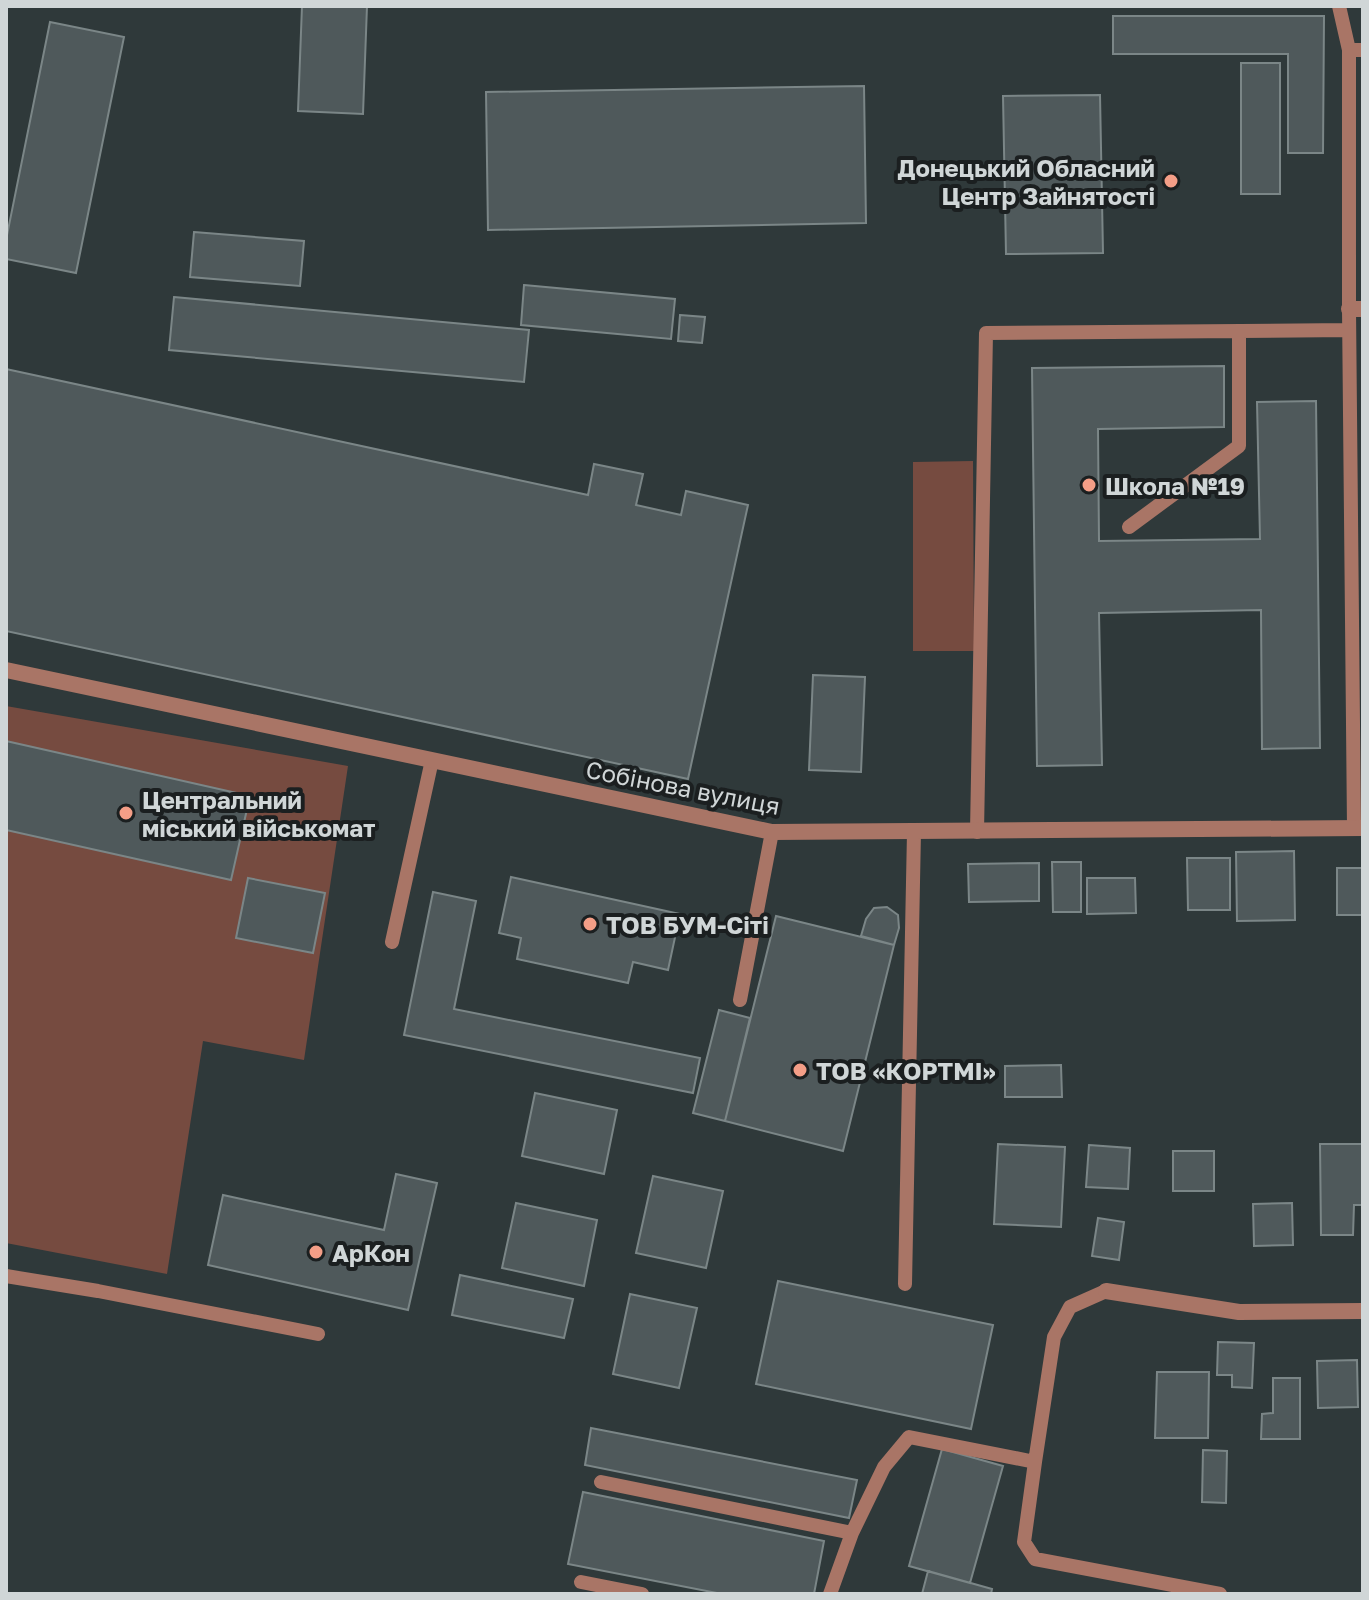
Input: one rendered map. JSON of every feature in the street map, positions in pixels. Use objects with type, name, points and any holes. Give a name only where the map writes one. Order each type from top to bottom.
[{"type":"street","name":"Собінова вулиця","points":[[6,670],[772,832],[1358,828]]},
{"type":"street","points":[[1106,1291],[1239,1312],[1363,1311]]},
{"type":"lane","points":[[1339,6],[1356,50],[1356,309],[1349,330],[1358,828]]},
{"type":"lane","points":[[977,832],[986,333],[1349,330]]},
{"type":"lane","points":[[1129,527],[1239,446],[1239,331]]},
{"type":"lane","points":[[392,942],[432,760]]},
{"type":"lane","points":[[740,1000],[772,832]]},
{"type":"lane","points":[[905,1284],[914,832]]},
{"type":"lane","points":[[6,1276],[318,1334]]},
{"type":"lane","points":[[1106,1291],[1070,1307],[1054,1337],[1024,1542],[1035,1559],[1220,1594]]},
{"type":"lane","points":[[830,1594],[852,1533],[884,1467],[909,1437],[1035,1462]]},
{"type":"lane","points":[[601,1482],[852,1533]]},
{"type":"lane","points":[[581,1582],[642,1594]]},
{"type":"shaded area","points":[[973,461],[974,651],[913,651],[913,462]]},
{"type":"shaded area","points":[[6,706],[348,766],[304,1060],[203,1041],[167,1274],[6,1243]]},
{"type":"building","points":[[302,6],[367,6],[363,114],[298,111]]},
{"type":"building","points":[[1113,16],[1324,16],[1323,153],[1288,153],[1288,54],[1113,54]]},
{"type":"building","points":[[50,22],[124,37],[76,273],[6,259],[6,240]]},
{"type":"building","points":[[1241,63],[1280,63],[1280,194],[1241,194]]},
{"type":"building","points":[[864,86],[866,223],[488,230],[486,92]]},
{"type":"building","points":[[1100,95],[1103,253],[1006,254],[1003,96]]},
{"type":"building","points":[[194,232],[304,241],[300,286],[190,277]]},
{"type":"building","points":[[524,285],[675,299],[671,339],[521,325]]},
{"type":"building","points":[[174,297],[529,330],[524,382],[169,350]]},
{"type":"building","points":[[680,315],[705,317],[702,343],[678,341]]},
{"type":"building","points":[[1224,366],[1224,427],[1098,429],[1099,541],[1260,539],[1257,402],[1316,401],[1320,748],[1262,749],[1261,610],[1099,613],[1102,765],[1037,766],[1032,368]]},
{"type":"building","points":[[6,369],[588,495],[594,464],[643,474],[636,505],[681,515],[686,491],[748,505],[688,779],[6,631]]},
{"type":"building","points":[[813,675],[865,677],[861,772],[809,770]]},
{"type":"building","name":"Центральний міський військомат","points":[[6,741],[250,796],[231,880],[6,830]]},
{"type":"building","points":[[1294,851],[1295,920],[1237,921],[1236,852]]},
{"type":"building","points":[[1187,858],[1230,858],[1230,910],[1188,910]]},
{"type":"building","points":[[1052,862],[1081,862],[1081,912],[1053,912]]},
{"type":"building","points":[[1039,863],[1039,901],[969,902],[968,864]]},
{"type":"building","points":[[1337,868],[1363,868],[1363,915],[1337,915]]},
{"type":"building","name":"ТОВ БУМ-Сіті","points":[[511,877],[680,914],[668,970],[633,962],[628,983],[517,959],[521,938],[499,933]]},
{"type":"building","points":[[248,878],[325,893],[313,953],[236,938]]},
{"type":"building","points":[[1087,878],[1135,878],[1136,913],[1087,914]]},
{"type":"building","points":[[433,892],[476,901],[454,1009],[700,1058],[693,1093],[404,1035]]},
{"type":"building","points":[[887,907],[898,915],[899,928],[894,945],[861,936],[866,919],[874,908]]},
{"type":"building","name":"ТОВ «КОРТМІ»","points":[[776,916],[894,945],[843,1151],[725,1121]]},
{"type":"building","points":[[719,1010],[750,1018],[725,1121],[693,1113]]},
{"type":"building","points":[[1061,1065],[1062,1097],[1005,1097],[1005,1066]]},
{"type":"building","points":[[535,1093],[617,1110],[604,1174],[522,1156]]},
{"type":"building","points":[[998,1144],[1065,1147],[1061,1227],[994,1224]]},
{"type":"building","points":[[1320,1144],[1363,1144],[1363,1205],[1354,1205],[1353,1235],[1321,1235]]},
{"type":"building","points":[[1089,1145],[1130,1148],[1128,1189],[1086,1187]]},
{"type":"building","points":[[1173,1151],[1214,1151],[1214,1191],[1173,1191]]},
{"type":"building","name":"АрКон","points":[[396,1174],[437,1183],[408,1310],[208,1265],[223,1195],[384,1230]]},
{"type":"building","points":[[653,1176],[723,1191],[706,1268],[636,1253]]},
{"type":"building","points":[[516,1203],[597,1220],[584,1286],[502,1268]]},
{"type":"building","points":[[1292,1203],[1293,1245],[1254,1246],[1253,1204]]},
{"type":"building","points":[[1098,1218],[1124,1222],[1119,1260],[1092,1256]]},
{"type":"building","points":[[460,1275],[573,1299],[564,1338],[452,1315]]},
{"type":"building","points":[[778,1281],[993,1325],[971,1429],[756,1384]]},
{"type":"building","points":[[630,1294],[697,1308],[679,1388],[613,1374]]},
{"type":"building","points":[[1218,1342],[1254,1343],[1252,1388],[1232,1387],[1232,1375],[1217,1375]]},
{"type":"building","points":[[1357,1360],[1358,1407],[1318,1408],[1317,1361]]},
{"type":"building","points":[[1157,1372],[1209,1372],[1208,1438],[1155,1438]]},
{"type":"building","points":[[1273,1378],[1300,1378],[1300,1439],[1261,1439],[1262,1414],[1273,1413]]},
{"type":"building","points":[[591,1428],[857,1480],[849,1518],[585,1465]]},
{"type":"building","points":[[942,1449],[1003,1466],[970,1583],[909,1566]]},
{"type":"building","points":[[1203,1450],[1227,1451],[1226,1503],[1202,1502]]},
{"type":"building","points":[[583,1492],[824,1541],[814,1594],[722,1594],[568,1564]]},
{"type":"building","points":[[928,1571],[992,1589],[991,1594],[922,1594]]},
{"type":"place","name":"Донецький Обласний Центр Зайнятості","points":[[1171,181]]},
{"type":"place","name":"Школа №19","points":[[1089,485]]},
{"type":"place","name":"Центральний міський військомат","points":[[126,813]]},
{"type":"place","name":"ТОВ БУМ-Сіті","points":[[590,924]]},
{"type":"place","name":"ТОВ «КОРТМІ»","points":[[800,1070]]},
{"type":"place","name":"АрКон","points":[[316,1252]]}]
